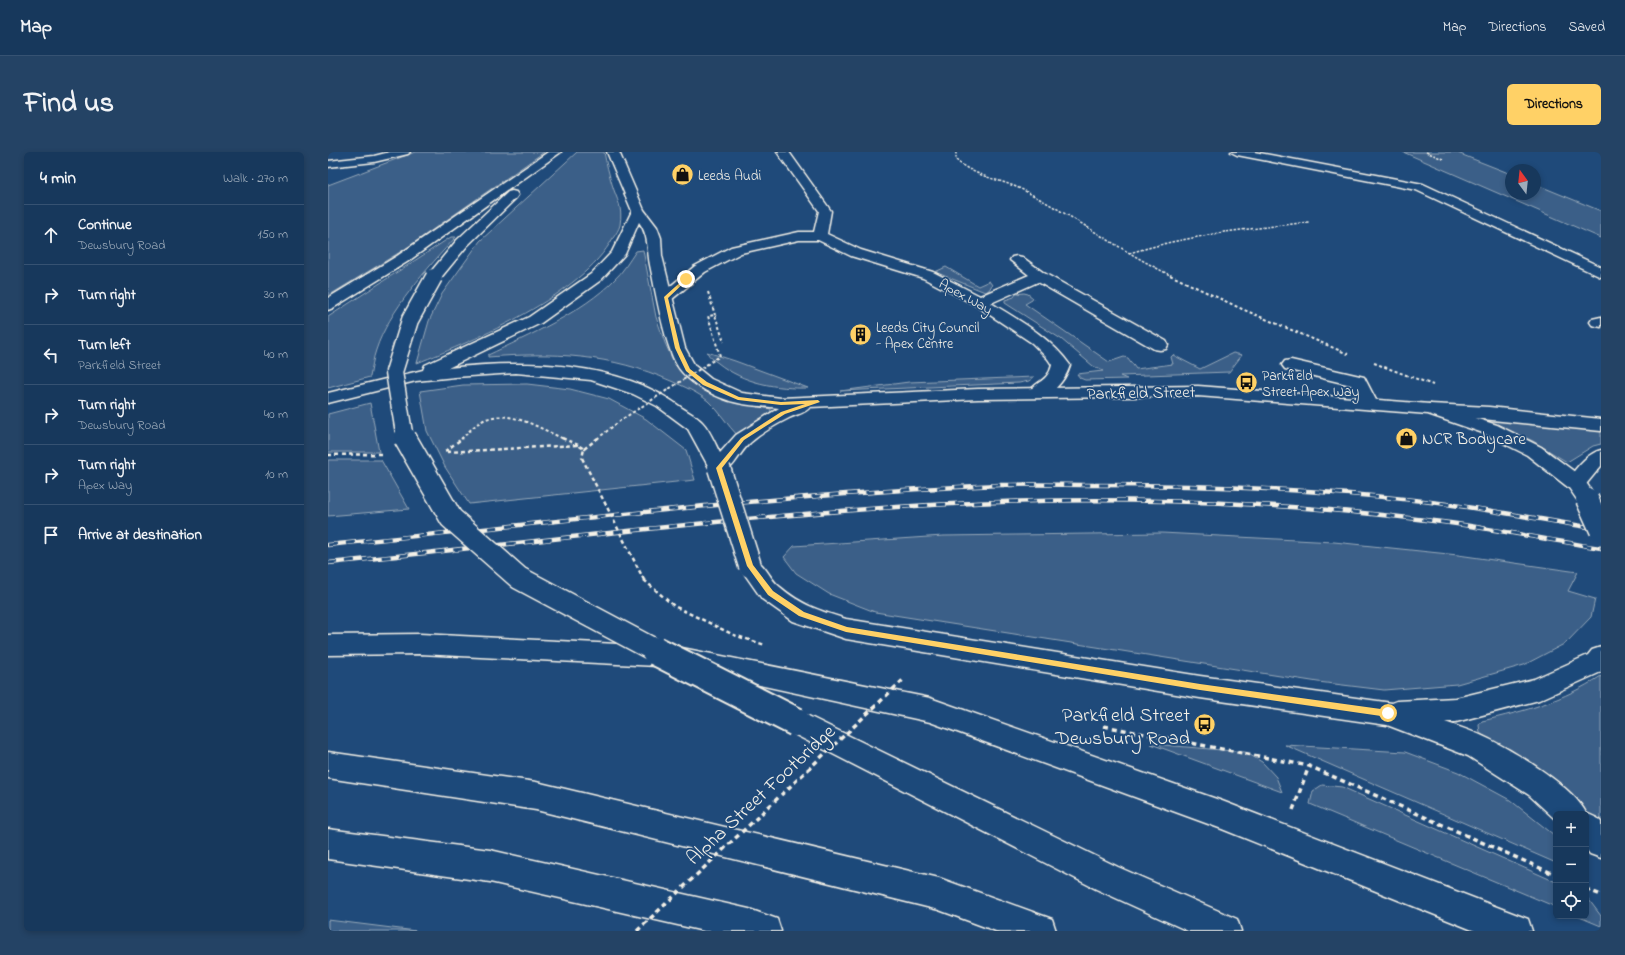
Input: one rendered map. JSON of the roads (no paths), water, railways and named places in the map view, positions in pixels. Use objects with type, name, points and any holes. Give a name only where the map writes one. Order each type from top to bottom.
[{"type":"main road","points":[[329,170],[404,152]]},
{"type":"main road","points":[[328,305],[402,259],[555,152]]},
{"type":"main road","points":[[558,152],[462,243],[434,277],[410,320],[394,372],[405,441],[450,518],[519,578],[630,638],[1107,878],[1226,931]]},
{"type":"main road","points":[[613,152],[638,211],[650,227],[654,238],[655,256],[666,297]]},
{"type":"main road","points":[[782,152],[825,211],[820,236]]},
{"type":"main road","points":[[1237,152],[1419,187],[1601,273]]},
{"type":"main road","points":[[416,376],[535,320],[596,277],[618,254],[638,211]]},
{"type":"main road","name":"Apex Way","points":[[666,297],[700,268],[736,250],[799,236],[820,236],[856,253],[928,275],[980,302],[1038,340],[1054,355],[1061,365],[1059,374],[1052,384],[1037,393]]},
{"type":"main road","points":[[1017,260],[1039,276],[1160,345]]},
{"type":"main road","points":[[980,302],[1039,276]]},
{"type":"main road","name":"Parkfield Street","points":[[666,297],[677,348],[688,370],[705,383],[738,398],[781,403],[1037,393],[1198,391],[1430,408],[1601,425]]},
{"type":"main road","points":[[1291,365],[1358,381],[1368,404]]},
{"type":"main road","points":[[328,398],[416,376],[516,368],[593,375],[639,390],[663,402],[695,426],[719,468],[750,566],[770,593],[801,614],[846,630],[1200,687],[1388,713],[1456,710],[1524,693],[1539,689],[1597,662],[1601,657]]},
{"type":"main road","points":[[719,468],[742,439],[783,413],[818,402]]},
{"type":"main road","points":[[1430,408],[1490,429],[1534,451],[1581,491],[1601,530]]},
{"type":"main road","points":[[1581,491],[1596,459],[1601,456]]},
{"type":"main road","points":[[328,645],[420,644],[677,657],[930,710],[1222,815],[1516,931]]},
{"type":"main road","points":[[1388,713],[1478,747],[1538,785],[1568,811]]},
{"type":"main road","points":[[328,765],[536,796],[939,894],[1040,931]]},
{"type":"main road","points":[[1589,831],[1601,843]]},
{"type":"main road","points":[[328,844],[490,866],[741,924],[765,931]]},
{"type":"railway","points":[[328,545],[748,502],[916,489],[1012,485],[1137,485],[1260,488],[1342,493],[1445,504],[1601,529]]},
{"type":"railway","points":[[328,563],[744,519],[848,510],[952,504],[1056,501],[1196,502],[1267,505],[1337,511],[1462,525],[1601,548]]},
{"type":"place","name":"Leeds Audi","points":[[683,175]]},
{"type":"place","name":"Leeds City Council - Apex Centre","points":[[860,335]]},
{"type":"place","name":"Parkfield Street Apex Way","points":[[1247,383]]},
{"type":"place","name":"NCR Bodycare","points":[[1407,438]]},
{"type":"place","name":"Parkfield Street Dewsbury Road","points":[[1205,725]]}]
